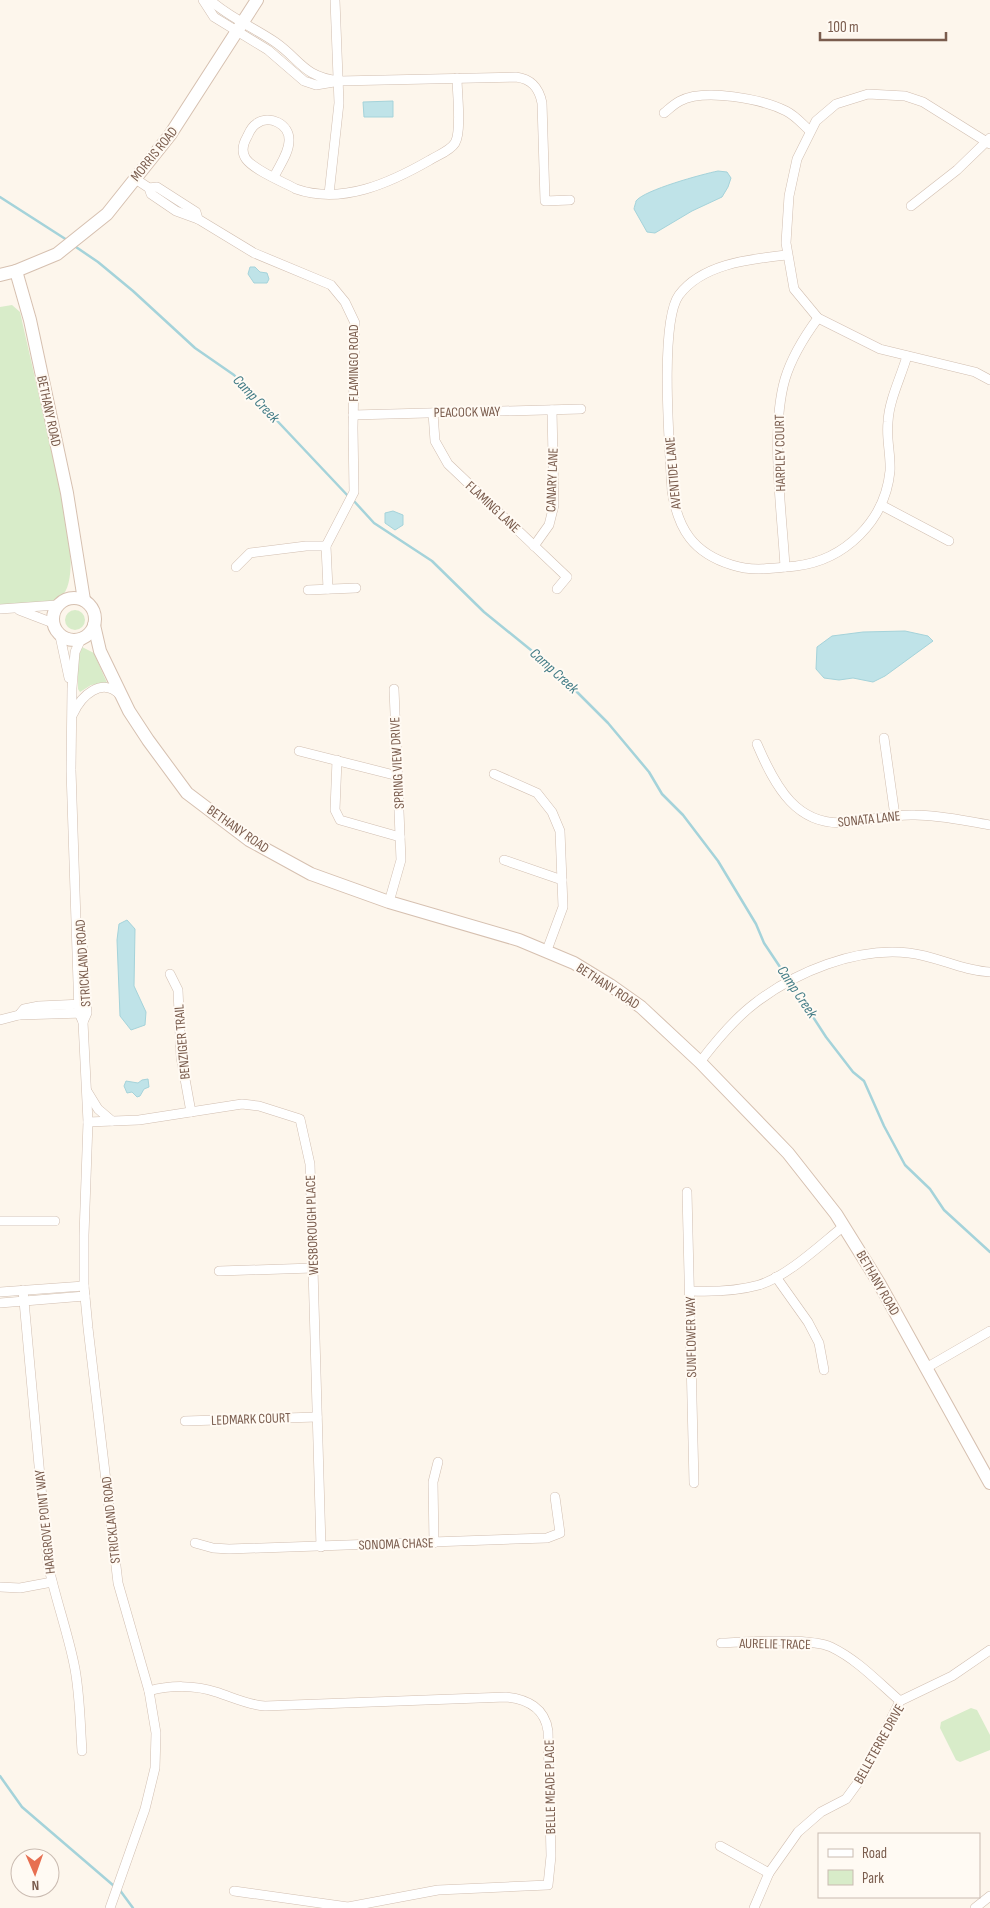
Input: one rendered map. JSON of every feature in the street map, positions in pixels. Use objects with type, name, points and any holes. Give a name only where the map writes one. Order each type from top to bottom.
[{"type":"street","points":[[203,0],[214,17],[280,46],[307,71],[319,77],[339,81],[516,77],[534,85],[542,103],[545,200],[570,200]]},
{"type":"street","points":[[210,0],[239,27]]},
{"type":"street","name":"MORRIS ROAD","points":[[0,275],[16,271],[57,254],[77,240],[107,214],[170,135],[257,0]]},
{"type":"street","points":[[329,194],[339,102],[335,0]]},
{"type":"street","points":[[274,177],[288,147],[289,135],[281,124],[271,120],[262,121],[252,128],[244,145],[243,153],[250,164],[274,177],[303,191],[329,194],[354,192],[391,180],[453,146],[458,133],[456,78]]},
{"type":"street","points":[[911,206],[957,170],[989,141],[924,102],[893,94],[868,94],[836,104],[816,120],[797,159],[791,184],[786,243],[794,289],[818,318],[880,349],[975,372],[990,380]]},
{"type":"street","points":[[664,112],[680,101],[692,98],[738,98],[763,102],[785,111],[810,131]]},
{"type":"street","name":"FLAMINGO ROAD","points":[[134,178],[150,188],[157,186],[196,212],[198,218]]},
{"type":"street","name":"FLAMINGO ROAD","points":[[150,188],[151,194],[167,205],[189,217],[198,218],[254,253],[331,285],[356,323],[353,415],[354,492],[326,546]]},
{"type":"street","points":[[167,205],[173,197]]},
{"type":"street","name":"AVENTIDE LANE","points":[[787,255],[743,262],[696,280],[679,295],[674,306],[668,343],[672,491],[675,512],[680,524],[694,545],[721,562],[746,568],[785,567],[820,561],[842,549],[862,533],[881,505],[890,469],[888,415],[907,356]]},
{"type":"street","name":"BETHANY ROAD","points":[[16,271],[30,320],[70,508],[84,600]]},
{"type":"street","name":"HARPLEY COURT","points":[[785,567],[778,429],[780,404],[785,379],[794,355],[818,318]]},
{"type":"street","name":"PEACOCK WAY","points":[[353,415],[581,409]]},
{"type":"street","name":"CANARY LANE","points":[[534,546],[549,525],[554,505],[552,410]]},
{"type":"street","name":"FLAMING LANE","points":[[433,413],[435,441],[448,464],[567,577],[557,589]]},
{"type":"street","points":[[881,505],[949,541]]},
{"type":"street","points":[[236,567],[250,553],[306,546],[326,546],[328,589]]},
{"type":"street","name":"BETHANY ROAD","points":[[62,602],[73,584],[77,553]]},
{"type":"street","points":[[308,590],[356,588]]},
{"type":"street","points":[[84,600],[94,612],[94,625],[83,638],[71,640],[60,636],[53,623],[30,613],[4,609],[84,600]]},
{"type":"street","points":[[53,623],[62,602]]},
{"type":"street","name":"BETHANY ROAD","points":[[94,625],[100,651],[123,698],[146,738],[188,793],[249,840],[311,874],[389,902],[547,950],[585,969],[641,1007],[700,1062],[788,1153],[844,1226],[875,1276],[990,1483]]},
{"type":"street","name":"STRICKLAND ROAD","points":[[60,636],[72,688]]},
{"type":"street","name":"BETHANY ROAD","points":[[83,638],[100,651]]},
{"type":"street","name":"STRICKLAND ROAD","points":[[83,638],[75,652],[72,688],[71,785],[78,979],[83,1008]]},
{"type":"street","name":"STRICKLAND ROAD","points":[[72,716],[84,695],[94,690],[109,689],[116,691],[123,698]]},
{"type":"street","name":"SPRING VIEW DRIVE","points":[[389,902],[401,860],[394,689]]},
{"type":"street","points":[[884,738],[895,816]]},
{"type":"street","name":"SONATA LANE","points":[[757,744],[772,781],[798,809],[810,817],[824,822],[837,823],[895,816],[952,817],[990,825]]},
{"type":"street","points":[[300,750],[398,776]]},
{"type":"street","points":[[337,760],[335,810],[340,820],[400,838]]},
{"type":"street","points":[[494,774],[537,793],[552,812],[560,831],[563,907],[547,950]]},
{"type":"street","points":[[504,860],[562,880]]},
{"type":"street","name":"STRICKLAND ROAD","points":[[75,890],[88,1122],[84,1286],[118,1582],[149,1691],[156,1733],[153,1778],[141,1824],[110,1908]]},
{"type":"street","points":[[700,1062],[727,1029],[753,1004],[810,972],[848,959],[885,952],[910,953],[935,958],[962,968],[990,972]]},
{"type":"street","name":"BENZIGER TRAIL","points":[[170,974],[178,990],[181,1057],[191,1112]]},
{"type":"street","points":[[58,1004],[70,997],[78,979]]},
{"type":"street","points":[[19,1016],[24,1009],[58,1004],[83,1008]]},
{"type":"street","points":[[50,1015],[83,1008]]},
{"type":"street","points":[[0,1020],[19,1016],[50,1015],[66,1017],[74,1021],[79,1027],[84,1043]]},
{"type":"street","points":[[86,1089],[98,1109],[112,1121]]},
{"type":"street","name":"WESBOROUGH PLACE","points":[[88,1122],[139,1120],[251,1104],[300,1119],[310,1164],[321,1547]]},
{"type":"street","name":"SUNFLOWER WAY","points":[[687,1192],[694,1483]]},
{"type":"street","points":[[0,1221],[55,1221]]},
{"type":"street","points":[[690,1291],[736,1290],[760,1285],[776,1278],[844,1226]]},
{"type":"street","points":[[219,1272],[313,1268]]},
{"type":"street","points":[[776,1278],[808,1322],[819,1343],[824,1370]]},
{"type":"street","points":[[0,1292],[84,1286]]},
{"type":"street","name":"HARGROVE POINT WAY","points":[[23,1290],[48,1556],[52,1582],[74,1661],[78,1687],[82,1751]]},
{"type":"street","points":[[0,1303],[85,1296]]},
{"type":"street","points":[[926,1368],[990,1331]]},
{"type":"street","name":"LEDMARK COURT","points":[[185,1421],[317,1417]]},
{"type":"street","points":[[434,1543],[433,1482],[438,1462]]},
{"type":"street","name":"SONOMA CHASE","points":[[195,1543],[221,1549],[547,1538],[560,1533],[555,1497]]},
{"type":"street","points":[[0,1587],[20,1588],[52,1582]]},
{"type":"street","name":"AURELIE TRACE","points":[[721,1643],[792,1641],[829,1646],[857,1662],[900,1702]]},
{"type":"street","name":"BELLETERRE DRIVE","points":[[754,1908],[769,1873],[798,1832],[821,1812],[846,1799],[857,1784],[882,1740],[900,1702],[952,1676],[990,1650]]},
{"type":"street","name":"BELLE MEADE PLACE","points":[[149,1691],[170,1687],[199,1688],[251,1704],[265,1706],[515,1698],[534,1705],[546,1720],[548,1731],[551,1856],[548,1885],[438,1890],[348,1908],[234,1891]]},
{"type":"street","points":[[720,1846],[769,1873]]},
{"type":"street","points":[[975,1908],[990,1896]]},
{"type":"green space","points":[[12,305],[20,312],[65,510],[71,568],[66,590],[61,597],[49,602],[32,605],[0,605],[0,307]]},
{"type":"green space","points":[[75,610],[82,613],[85,620],[82,627],[75,630],[68,627],[65,620],[68,613]]},
{"type":"green space","points":[[82,647],[94,653],[107,683],[91,685],[80,692],[78,689],[78,658]]},
{"type":"green space","points":[[971,1708],[977,1710],[990,1735],[990,1750],[960,1762],[956,1760],[940,1728],[941,1722]]},
{"type":"water","points":[[393,101],[393,117],[364,117],[363,102]]},
{"type":"water","points":[[718,171],[727,172],[731,178],[722,197],[692,211],[655,233],[647,232],[634,209],[636,201],[662,187]]},
{"type":"water","points":[[250,267],[255,267],[260,272],[267,273],[269,279],[267,283],[254,283],[248,274]]},
{"type":"water","points":[[393,511],[403,515],[403,525],[395,530],[385,523],[385,513]]},
{"type":"water","points":[[905,631],[928,636],[933,641],[885,676],[873,682],[853,678],[839,680],[824,678],[816,669],[817,647],[832,636],[863,632]]},
{"type":"water","points":[[127,920],[135,929],[134,986],[146,1012],[145,1025],[131,1030],[120,1016],[117,940],[119,924]]},
{"type":"water","points":[[148,1079],[149,1087],[144,1089],[140,1096],[137,1097],[132,1092],[127,1093],[124,1086],[126,1081],[138,1083]]},
{"type":"waterway","name":"Camp Creek","points":[[0,197],[67,240]]},
{"type":"waterway","name":"Camp Creek","points":[[73,245],[98,262],[133,291],[195,348],[234,375],[349,497]]},
{"type":"waterway","name":"Camp Creek","points":[[353,500],[374,523],[432,561],[484,612],[553,668],[608,723],[649,772],[662,794],[683,815],[718,861],[756,924],[764,943],[788,979]]},
{"type":"waterway","name":"Camp Creek","points":[[791,983],[826,1037],[853,1072],[864,1081],[884,1126],[905,1165],[930,1189],[944,1210],[990,1252]]},
{"type":"waterway","points":[[0,1776],[22,1807],[114,1886]]},
{"type":"waterway","points":[[119,1889],[133,1908]]}]
